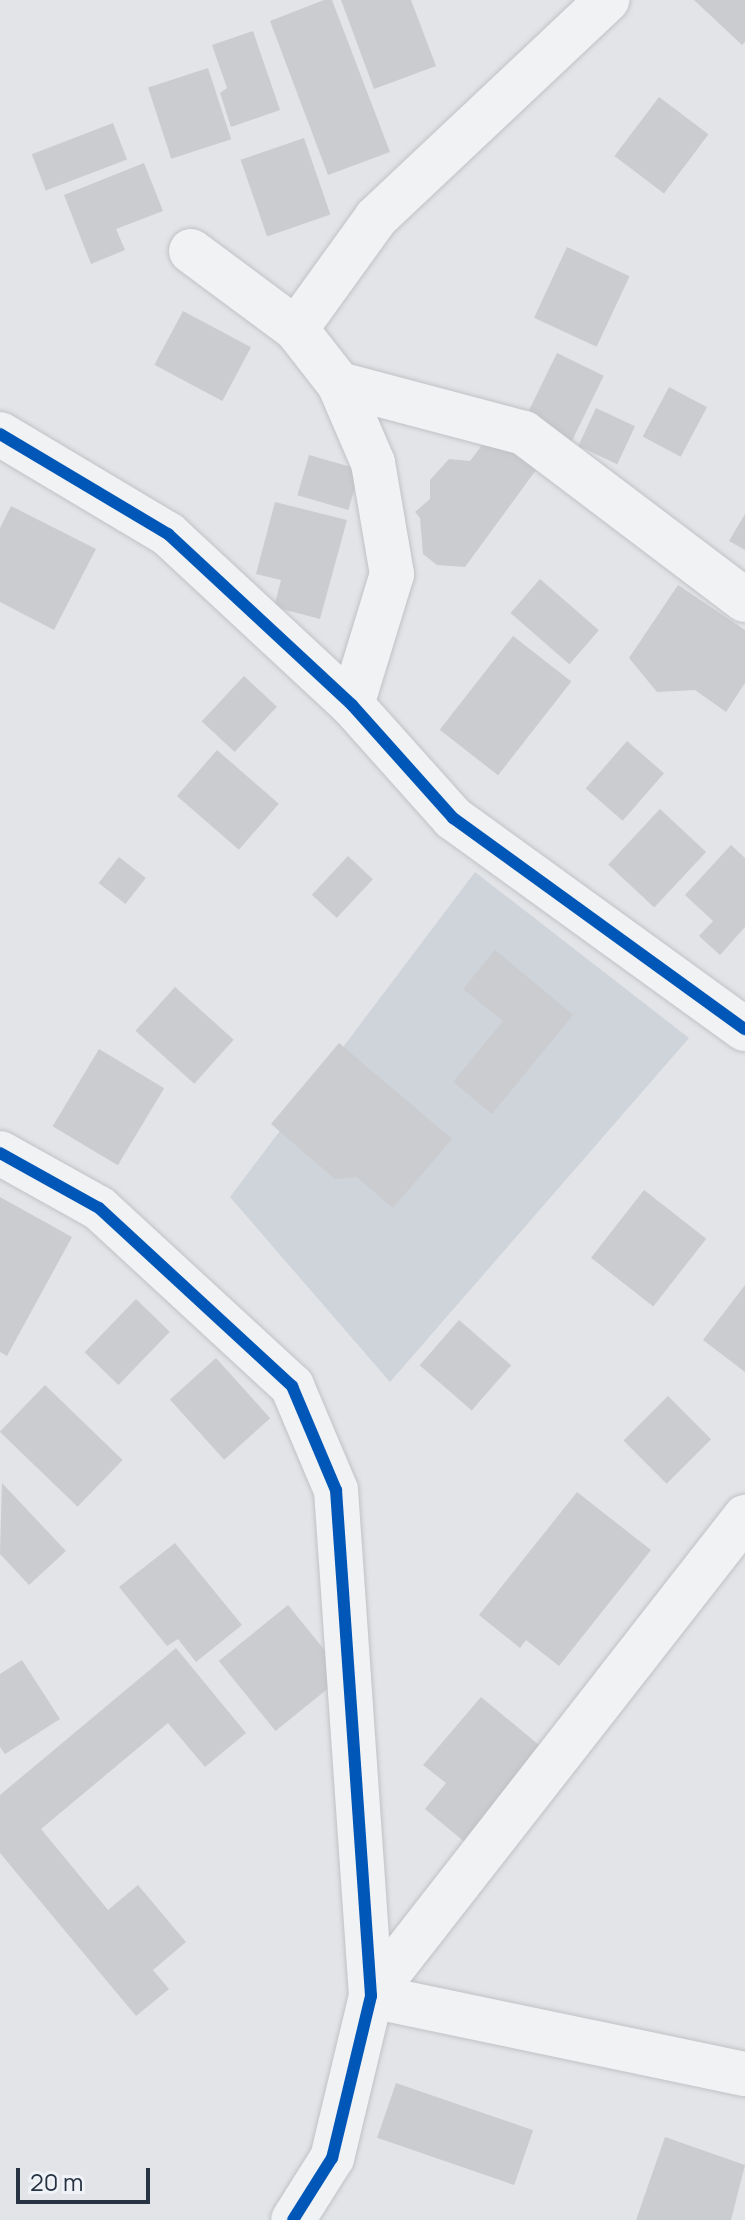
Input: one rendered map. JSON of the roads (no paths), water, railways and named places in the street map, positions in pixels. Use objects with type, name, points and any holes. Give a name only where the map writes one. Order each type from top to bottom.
[{"type":"street","points":[[296,329],[376,218],[607,0]]},
{"type":"street","points":[[191,251],[296,329],[339,384],[373,463],[392,574],[352,705]]},
{"type":"street","points":[[339,384],[524,433],[745,600]]},
{"type":"street","points":[[0,434],[168,534],[352,705],[453,818],[745,1029]]},
{"type":"street","points":[[0,1153],[99,1208],[292,1386],[336,1490],[371,1996],[332,2158],[293,2220]]},
{"type":"street","points":[[371,1996],[741,1530]]},
{"type":"street","points":[[371,1996],[745,2074]]}]
